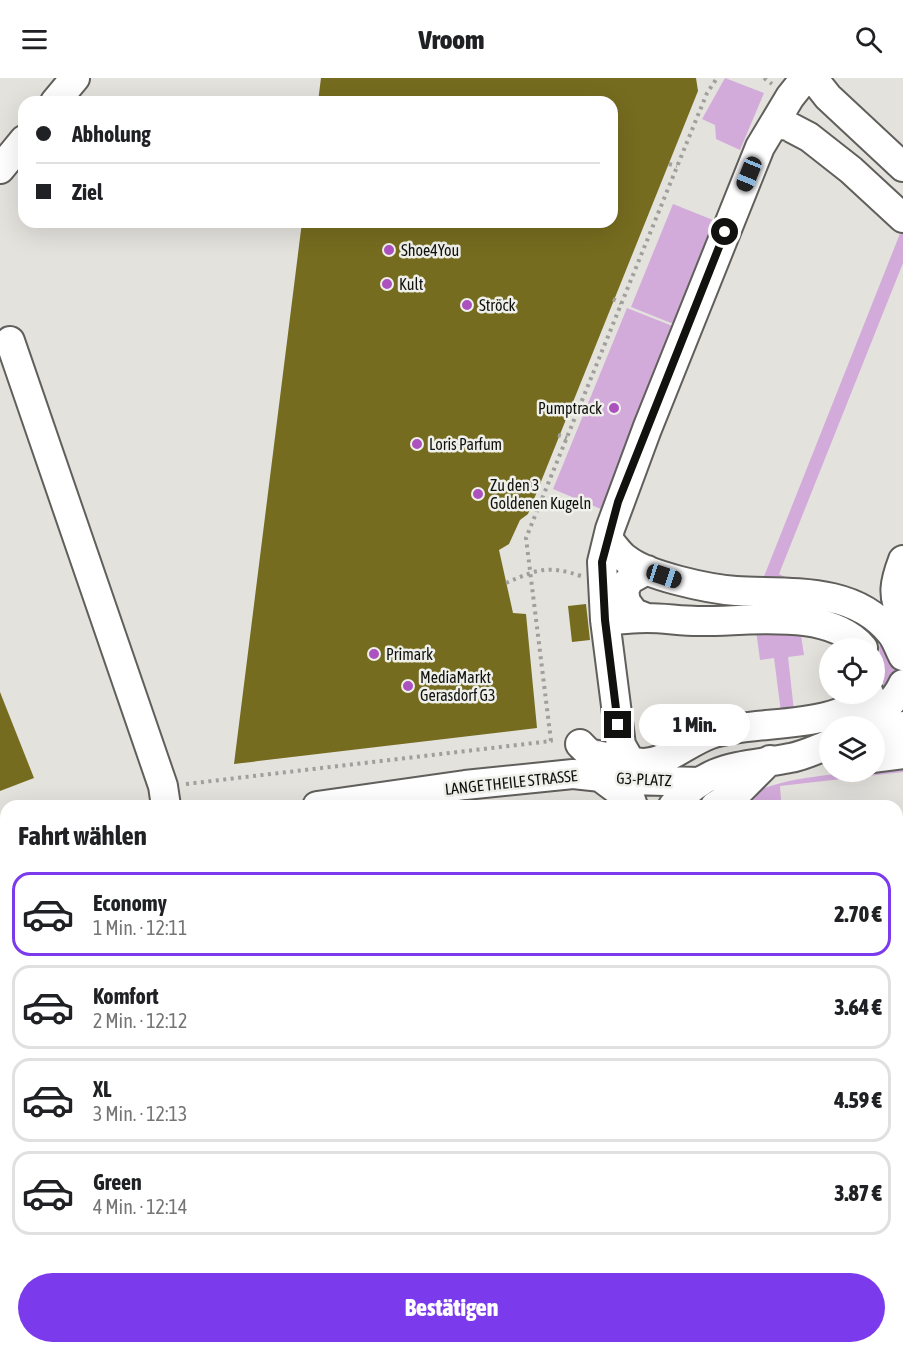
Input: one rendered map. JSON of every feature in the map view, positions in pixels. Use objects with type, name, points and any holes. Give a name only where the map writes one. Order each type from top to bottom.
[{"type":"street","points":[[60,96],[75,78]]},
{"type":"street","points":[[629,759],[621,745],[605,620],[602,562],[618,502],[760,147],[804,78]]},
{"type":"street","points":[[809,137],[805,119],[819,102],[820,88]]},
{"type":"street","points":[[820,88],[903,167]]},
{"type":"street","points":[[774,124],[788,126],[809,137],[851,170],[903,218]]},
{"type":"street","points":[[0,170],[18,148]]},
{"type":"street","points":[[10,341],[164,796]]},
{"type":"street","points":[[608,539],[627,560],[647,570],[681,581],[732,591],[824,595],[848,602],[862,608],[891,632],[903,656]]},
{"type":"street","points":[[903,560],[897,575],[894,597],[903,616]]},
{"type":"street","points":[[647,570],[629,580],[624,591],[626,602],[634,613],[647,618]]},
{"type":"street","points":[[605,620],[647,618],[697,621],[789,620],[838,629],[853,638]]},
{"type":"street","points":[[580,744],[591,755],[629,759],[642,763],[665,759],[711,735],[760,725],[820,718],[841,712],[888,706],[903,684]]},
{"type":"street","points":[[885,732],[903,726]]},
{"type":"street","name":"G3-PLATZ","points":[[679,800],[686,791],[724,770],[742,764],[781,759],[819,747]]},
{"type":"street","points":[[885,756],[903,754]]},
{"type":"street","points":[[725,800],[781,759],[819,758]]},
{"type":"street","name":"LANGE THEILE STRASSE","points":[[359,800],[465,785],[573,774],[599,776]]},
{"type":"street","name":"G3-PLATZ","points":[[599,776],[629,780],[700,782]]},
{"type":"street","name":"G3-PLATZ","points":[[599,776],[631,800]]},
{"type":"path","points":[[164,796],[551,741],[526,538],[707,93],[717,78]]},
{"type":"path","points":[[669,164],[677,166]]},
{"type":"path","points":[[613,299],[621,303]]},
{"type":"path","points":[[558,435],[567,438]]},
{"type":"shaded area","points":[[725,78],[764,93],[740,150],[716,139],[715,125],[702,119]]},
{"type":"shaded area","points":[[673,204],[718,222],[676,325],[631,307]]},
{"type":"shaded area","points":[[903,226],[903,263],[779,574],[793,581],[761,584]]},
{"type":"shaded area","name":"Pumptrack","points":[[627,308],[675,327],[601,509],[553,489]]},
{"type":"shaded area","points":[[800,629],[804,655],[788,657],[794,711],[781,712],[774,658],[760,660],[756,630]]},
{"type":"shaded area","points":[[887,640],[896,668],[885,692],[885,642]]},
{"type":"shaded area","points":[[903,764],[903,772],[885,774],[885,768]]},
{"type":"shaded area","points":[[819,776],[819,782],[780,786],[781,800],[741,800],[756,791],[774,785]]},
{"type":"building","points":[[321,78],[696,78],[698,91],[528,514],[520,520],[509,544],[499,550],[513,613],[526,614],[537,728],[234,764],[301,228],[618,228],[618,96],[319,96]]},
{"type":"building","points":[[586,604],[590,640],[572,642],[568,606]]},
{"type":"building","points":[[0,692],[34,778],[0,791]]},
{"type":"place","name":"Shoe4You","points":[[389,250]]},
{"type":"place","name":"Kult","points":[[387,284]]},
{"type":"place","name":"Ströck","points":[[467,305]]},
{"type":"place","name":"Pumptrack","points":[[614,408]]},
{"type":"place","name":"Loris Parfum","points":[[417,444]]},
{"type":"place","name":"Zu den 3 Goldenen Kugeln","points":[[478,494]]},
{"type":"place","name":"Primark","points":[[374,654]]},
{"type":"place","name":"MediaMarkt Gerasdorf G3","points":[[408,686]]},
{"type":"route","points":[[618,725],[605,620],[602,562],[618,502],[725,232]]}]
